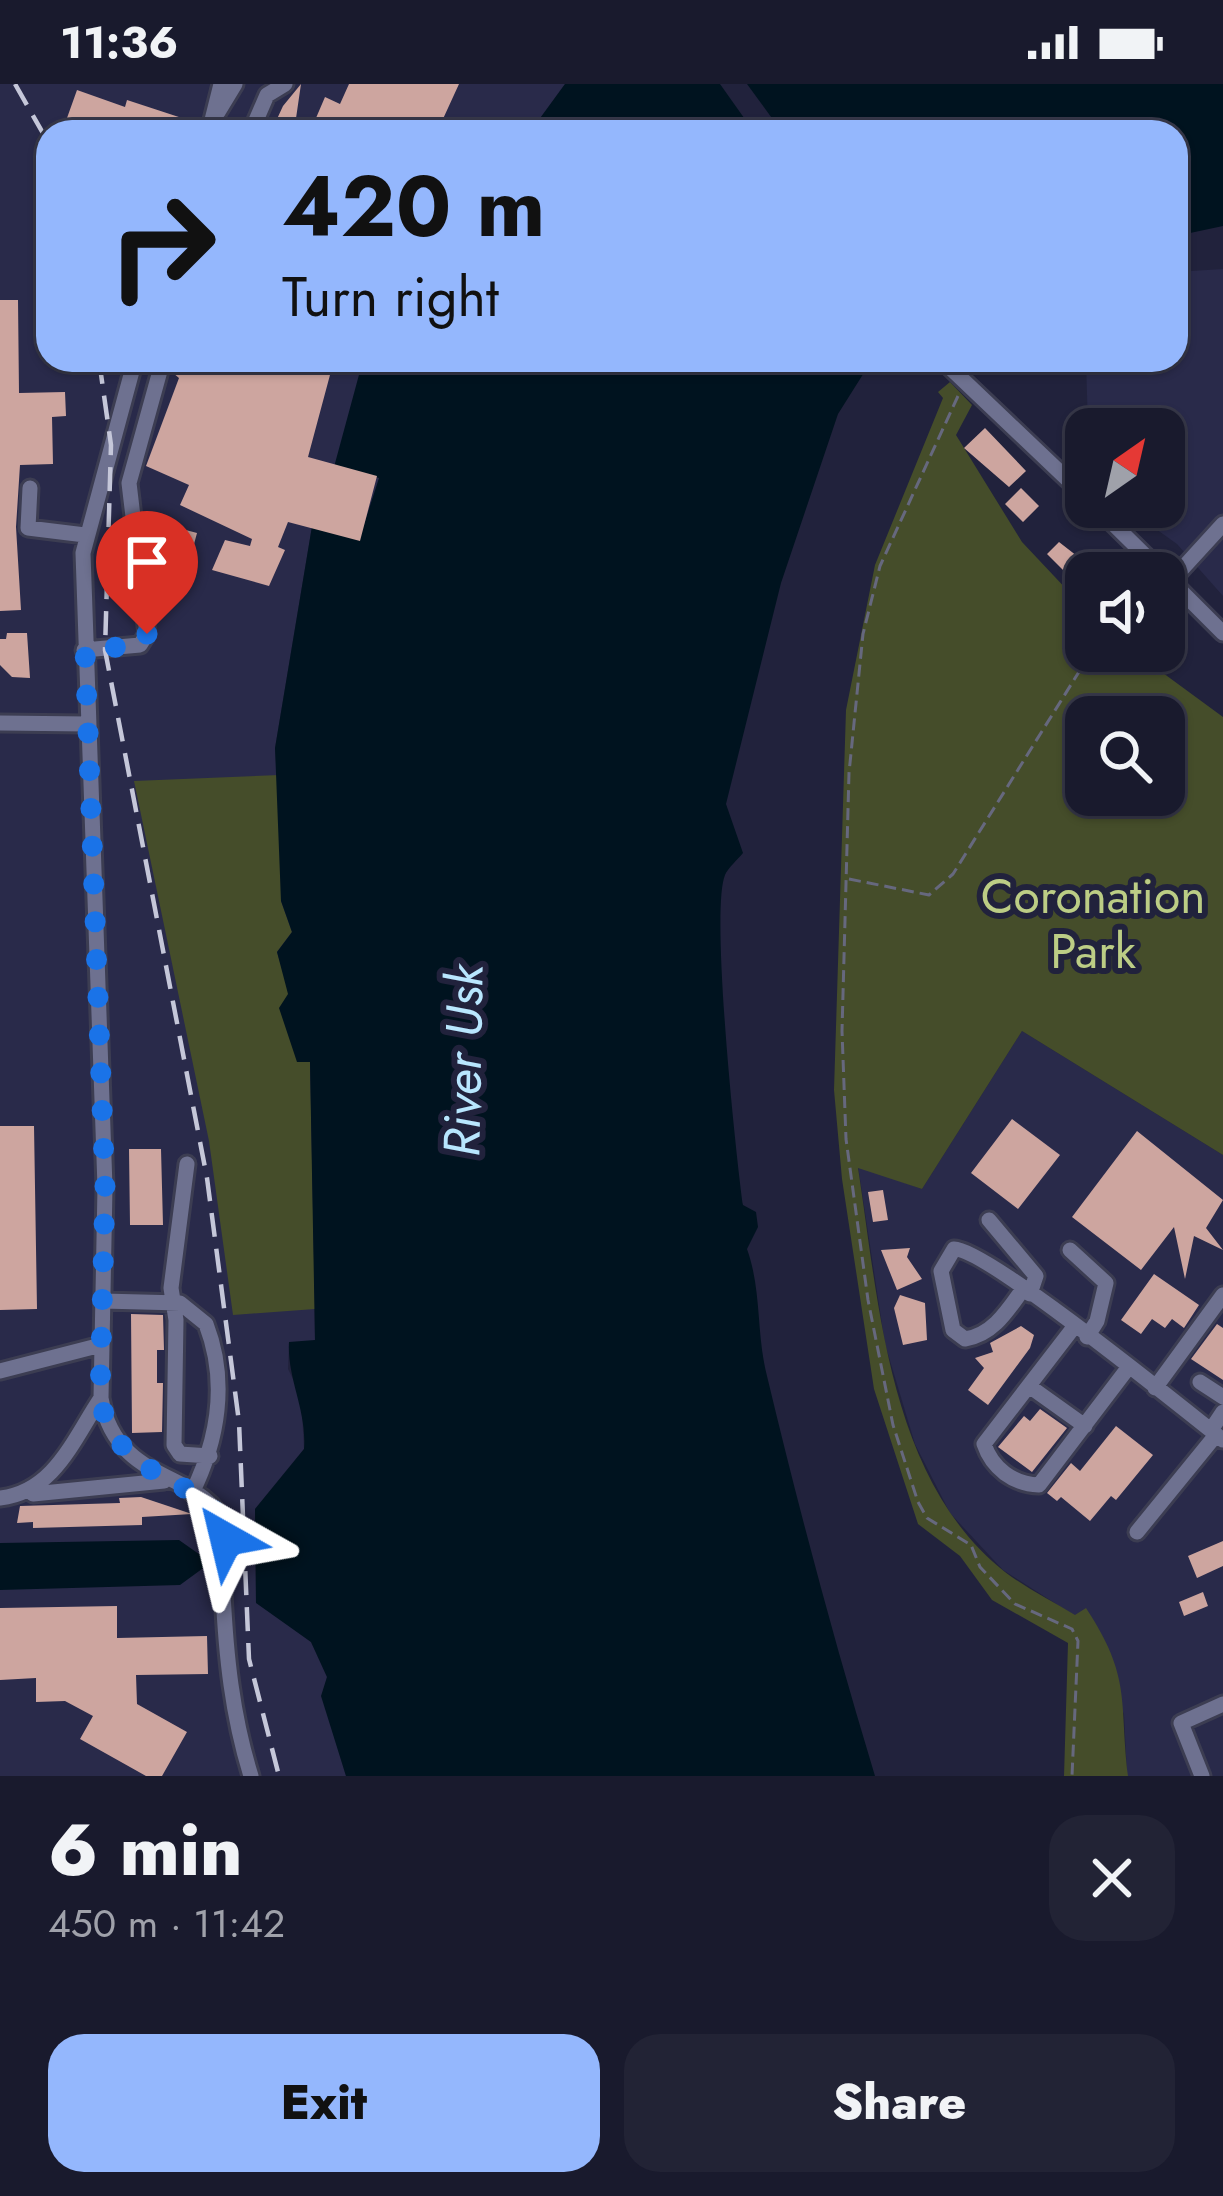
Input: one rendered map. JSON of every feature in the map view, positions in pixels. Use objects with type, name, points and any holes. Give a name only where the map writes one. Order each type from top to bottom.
[{"type":"street","points":[[213,120],[220,84]]},
{"type":"street","points":[[214,120],[235,84]]},
{"type":"street","points":[[256,120],[267,95],[285,84]]},
{"type":"street","points":[[132,372],[85,536],[87,724],[105,1187],[100,1398],[105,1422],[122,1450],[192,1493],[218,1514],[225,1529],[227,1656],[250,1776]]},
{"type":"street","points":[[85,650],[140,645],[147,634],[129,483],[160,372]]},
{"type":"street","points":[[957,372],[1065,476]]},
{"type":"street","points":[[30,488],[28,529],[85,536]]},
{"type":"street","points":[[1185,559],[1223,524]]},
{"type":"street","points":[[1117,528],[1142,552]]},
{"type":"street","points":[[1185,595],[1223,633]]},
{"type":"street","points":[[0,723],[87,724]]},
{"type":"street","points":[[188,1165],[173,1303],[174,1445],[180,1454],[210,1456]]},
{"type":"street","points":[[989,1220],[1036,1276],[1027,1292],[979,1337],[965,1339],[953,1330],[941,1271],[954,1249],[968,1248],[1027,1292],[1128,1368],[1155,1388],[1217,1435]]},
{"type":"street","points":[[1070,1250],[1106,1283],[1097,1322],[1080,1332],[1029,1386],[984,1444],[990,1462],[1022,1484],[1039,1485],[1128,1368]]},
{"type":"street","points":[[1155,1388],[1223,1295]]},
{"type":"street","points":[[103,1301],[173,1303],[200,1314],[210,1334],[218,1423],[210,1456],[192,1493]]},
{"type":"street","points":[[0,1371],[101,1345]]},
{"type":"street","points":[[1200,1382],[1223,1397]]},
{"type":"street","points":[[1029,1386],[1085,1426]]},
{"type":"street","points":[[24,1495],[47,1479],[100,1398]]},
{"type":"street","points":[[1137,1532],[1217,1435],[1223,1412]]},
{"type":"street","points":[[0,1498],[171,1481]]},
{"type":"street","points":[[1174,1703],[1202,1776]]},
{"type":"street","points":[[1181,1723],[1223,1704]]},
{"type":"path","points":[[975,386],[956,397],[880,566],[854,702],[842,1031],[846,1139],[868,1300],[893,1425],[927,1518],[971,1546],[980,1567],[1015,1604],[1072,1629],[1078,1641],[1072,1776]]},
{"type":"path","points":[[847,879],[929,896],[953,874],[1079,672]]},
{"type":"shaded area","points":[[0,84],[565,84],[539,120],[36,120],[36,372],[361,372],[380,477],[359,541],[312,527],[275,748],[284,881],[310,1061],[315,1341],[289,1343],[288,1369],[301,1395],[304,1449],[255,1509],[256,1602],[311,1642],[327,1677],[322,1696],[346,1776],[0,1776]]},
{"type":"shaded area","points":[[1223,269],[1223,596],[1177,544],[1155,528],[1185,528],[1185,408],[1087,408],[1086,372],[1188,372],[1188,271]]},
{"type":"shaded area","points":[[1022,1031],[1223,1155],[1223,1776],[1127,1776],[1124,1714],[1075,1616],[1003,1570],[950,1513],[915,1444],[885,1344],[858,1166],[922,1189]]},
{"type":"green space","name":"Coronation Park","points":[[950,382],[972,405],[956,435],[1022,542],[1065,588],[1065,672],[1162,672],[1223,717],[1223,1155],[1022,1031],[922,1189],[858,1168],[883,1330],[913,1439],[936,1489],[966,1534],[1030,1589],[1075,1615],[1086,1608],[1117,1672],[1128,1776],[1064,1776],[1068,1643],[992,1600],[960,1556],[918,1524],[874,1389],[842,1179],[834,1090],[846,710],[875,565],[943,398],[938,392]]},
{"type":"green space","points":[[280,775],[281,901],[292,932],[277,952],[310,1061],[315,1309],[233,1315],[209,1141],[134,781]]},
{"type":"water","points":[[565,84],[1223,84],[1223,226],[1188,233],[1188,120],[539,120]]},
{"type":"water","name":"River Usk","points":[[360,372],[864,372],[838,414],[781,583],[726,804],[743,853],[725,875],[720,935],[743,1205],[756,1212],[758,1227],[747,1249],[764,1360],[818,1577],[875,1776],[346,1776],[321,1696],[327,1677],[311,1642],[256,1603],[255,1509],[304,1449],[289,1342],[315,1340],[310,1062],[297,1062],[279,1008],[288,994],[277,952],[292,932],[281,901],[275,748],[312,526],[359,540],[379,478],[334,467]]},
{"type":"water","points":[[179,1540],[206,1559],[206,1566],[180,1585],[0,1590],[0,1543]]},
{"type":"pier","points":[[720,84],[747,84],[773,120],[746,120]]},
{"type":"building","points":[[301,84],[296,120],[277,120]]},
{"type":"building","points":[[349,84],[459,84],[442,120],[315,120],[325,97],[340,104]]},
{"type":"building","points":[[77,90],[125,107],[127,100],[188,120],[72,120],[67,118]]},
{"type":"building","points":[[0,300],[18,300],[19,393],[65,392],[66,416],[52,417],[53,464],[20,465],[16,527],[21,610],[0,611]]},
{"type":"building","points":[[331,372],[308,457],[377,476],[360,541],[288,522],[278,547],[285,550],[269,586],[212,570],[225,540],[250,546],[252,539],[180,505],[189,485],[146,466],[179,378],[173,373]]},
{"type":"building","points":[[985,428],[1026,471],[1009,487],[964,448]]},
{"type":"building","points":[[1021,488],[1039,506],[1023,522],[1005,504]]},
{"type":"building","points":[[167,525],[197,533],[190,559],[162,546]]},
{"type":"building","points":[[1059,542],[1072,552],[1065,552],[1063,570],[1047,554]]},
{"type":"building","points":[[7,633],[27,633],[30,678],[12,677],[0,665],[0,639],[6,639]]},
{"type":"building","points":[[1012,1119],[1060,1155],[1018,1209],[971,1173]]},
{"type":"building","points":[[0,1126],[34,1126],[37,1309],[0,1310]]},
{"type":"building","points":[[1137,1131],[1223,1200],[1206,1228],[1223,1250],[1194,1236],[1185,1279],[1174,1227],[1141,1270],[1072,1217]]},
{"type":"building","points":[[129,1149],[161,1149],[163,1225],[130,1225]]},
{"type":"building","points":[[883,1190],[888,1220],[873,1222],[868,1192]]},
{"type":"building","points":[[910,1248],[907,1257],[922,1279],[897,1290],[881,1250]]},
{"type":"building","points":[[1154,1274],[1199,1305],[1184,1328],[1172,1319],[1165,1328],[1152,1319],[1141,1334],[1121,1320]]},
{"type":"building","points":[[900,1295],[925,1303],[927,1340],[903,1345],[894,1308]]},
{"type":"building","points":[[131,1314],[163,1315],[164,1350],[157,1350],[157,1383],[163,1383],[162,1432],[132,1433]]},
{"type":"building","points":[[1217,1324],[1223,1328],[1223,1380],[1191,1359]]},
{"type":"building","points":[[1021,1326],[1034,1335],[1030,1348],[988,1405],[968,1390],[984,1368],[975,1358],[993,1352],[990,1343]]},
{"type":"building","points":[[1040,1409],[1067,1428],[1032,1472],[998,1447],[1024,1416],[1030,1421]]},
{"type":"building","points":[[1116,1426],[1153,1455],[1116,1500],[1111,1496],[1090,1521],[1061,1497],[1057,1501],[1047,1493],[1071,1463],[1080,1471]]},
{"type":"building","points":[[141,1497],[192,1514],[142,1517],[142,1525],[33,1528],[33,1522],[17,1523],[20,1506],[120,1503],[119,1498]]},
{"type":"building","points":[[1223,1541],[1223,1566],[1197,1578],[1188,1556]]},
{"type":"building","points":[[1203,1592],[1208,1606],[1184,1616],[1179,1602]]},
{"type":"building","points":[[117,1606],[117,1638],[207,1636],[208,1674],[136,1675],[137,1704],[187,1732],[162,1776],[146,1776],[80,1739],[93,1716],[65,1701],[36,1702],[36,1678],[0,1680],[0,1608]]},
{"type":"railway","points":[[15,84],[36,121]]},
{"type":"railway","points":[[101,372],[111,445],[105,650],[207,1178],[239,1422],[249,1659],[279,1776]]},
{"type":"route","points":[[147,634],[140,645],[85,650],[105,1187],[100,1398],[105,1422],[122,1450],[210,1506],[223,1522],[226,1539]]}]
